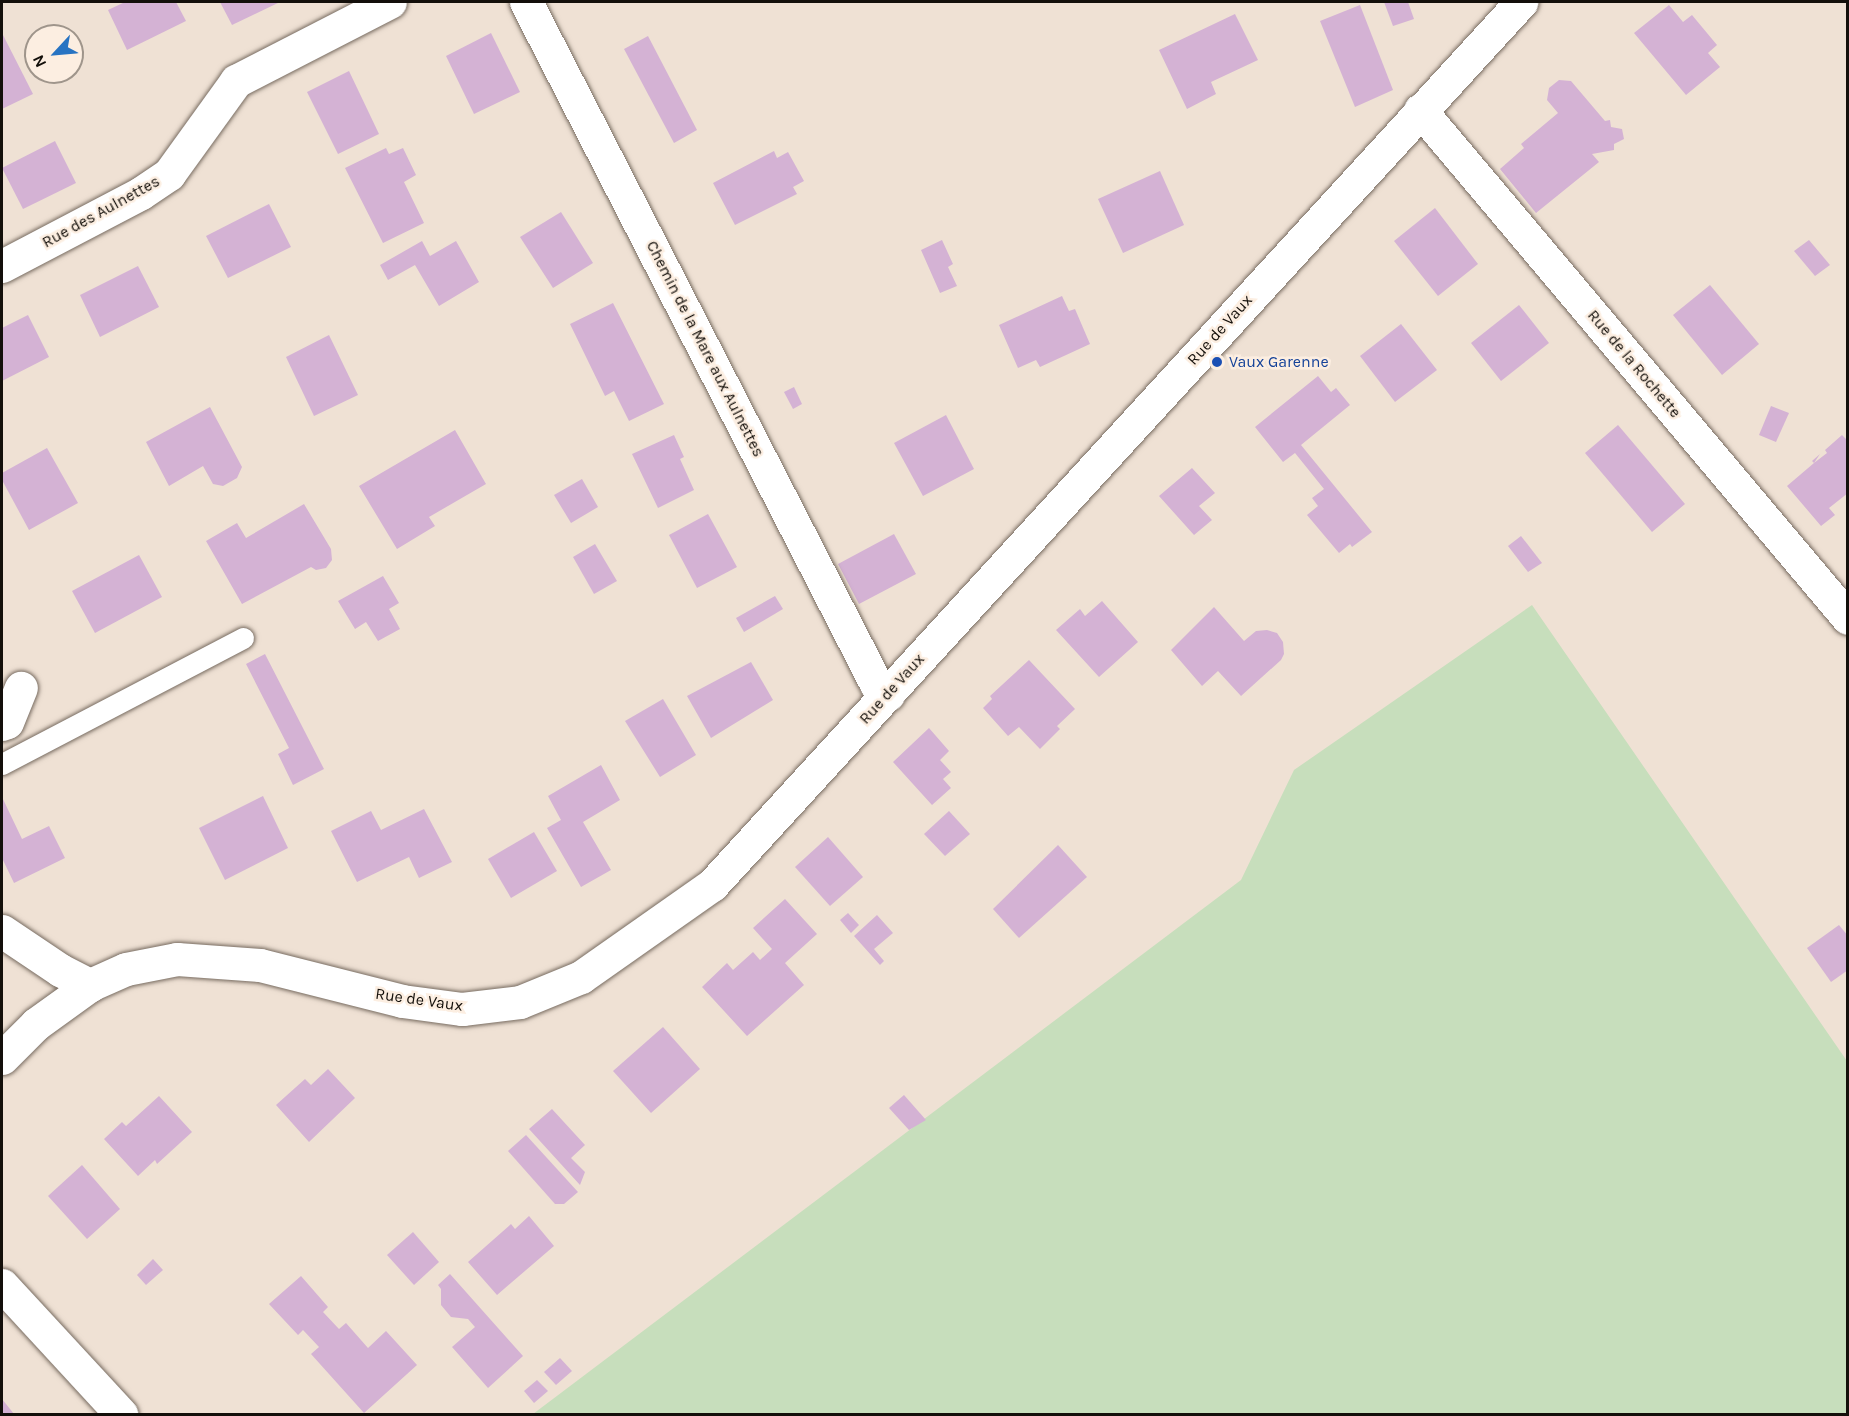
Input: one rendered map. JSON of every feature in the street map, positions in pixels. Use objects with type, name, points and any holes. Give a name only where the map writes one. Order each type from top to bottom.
[{"type":"street","name":"Rue des Aulnettes","points":[[2,266],[141,193],[169,174],[236,81],[390,2]]},
{"type":"street","name":"Chemin de la Mare aux Aulnettes","points":[[526,2],[876,684],[888,694]]},
{"type":"street","name":"Rue de Vaux","points":[[2,1058],[36,1024],[90,985],[126,969],[177,959],[260,965],[402,1001],[462,1009],[520,1002],[581,977],[712,885],[1521,2]]},
{"type":"street","name":"Rue de la Rochette","points":[[1420,110],[1848,618]]},
{"type":"street","points":[[2,724],[7,722],[21,688]]},
{"type":"street","points":[[2,931],[60,970],[90,985]]},
{"type":"street","points":[[2,1285],[121,1414]]},
{"type":"lane","points":[[2,764],[243,638]]},
{"type":"green space","points":[[1532,605],[1847,1061],[1847,1414],[533,1414],[1241,880],[1294,770]]},
{"type":"building","points":[[125,2],[176,2],[186,21],[127,50],[108,10]]},
{"type":"building","points":[[220,2],[280,2],[232,25]]},
{"type":"building","points":[[1384,2],[1408,2],[1414,19],[1393,26]]},
{"type":"building","points":[[1360,5],[1393,90],[1355,107],[1320,21]]},
{"type":"building","points":[[1669,5],[1683,22],[1692,15],[1717,45],[1708,53],[1720,67],[1686,95],[1634,33]]},
{"type":"building","points":[[1235,14],[1258,60],[1211,82],[1216,94],[1187,109],[1159,50]]},
{"type":"building","points":[[2,33],[24,76],[24,84],[28,84],[33,94],[2,109]]},
{"type":"building","points":[[491,33],[520,92],[474,114],[446,56]]},
{"type":"building","points":[[648,36],[697,130],[674,143],[624,49]]},
{"type":"building","points":[[349,71],[379,134],[338,154],[307,92]]},
{"type":"building","points":[[1559,80],[1571,81],[1605,121],[1610,120],[1611,127],[1622,129],[1624,139],[1614,144],[1614,150],[1592,154],[1599,162],[1536,213],[1500,169],[1524,148],[1521,144],[1558,113],[1547,100],[1549,88]]},
{"type":"building","points":[[55,141],[76,183],[23,209],[2,168]]},
{"type":"building","points":[[386,148],[389,154],[403,148],[416,175],[404,182],[424,223],[383,243],[345,168]]},
{"type":"building","points":[[774,151],[777,158],[788,152],[804,181],[793,187],[797,194],[735,225],[713,183]]},
{"type":"building","points":[[1160,171],[1184,225],[1123,253],[1098,199]]},
{"type":"building","points":[[269,204],[291,247],[228,278],[206,236]]},
{"type":"building","points":[[1435,208],[1478,264],[1438,296],[1394,241]]},
{"type":"building","points":[[561,212],[593,263],[553,288],[520,237]]},
{"type":"building","points":[[942,240],[953,264],[948,267],[957,286],[940,293],[921,250]]},
{"type":"building","points":[[1809,240],[1830,265],[1815,276],[1794,251]]},
{"type":"building","points":[[422,241],[430,256],[456,241],[479,282],[439,306],[415,265],[388,280],[380,265]]},
{"type":"building","points":[[138,266],[159,307],[100,337],[80,295]]},
{"type":"building","points":[[1710,285],[1759,344],[1722,375],[1673,315]]},
{"type":"building","points":[[1062,296],[1069,311],[1075,309],[1090,344],[1040,367],[1036,360],[1018,368],[999,325]]},
{"type":"building","points":[[613,303],[664,404],[629,421],[614,391],[605,396],[570,324]]},
{"type":"building","points":[[1519,305],[1549,343],[1501,381],[1471,343]]},
{"type":"building","points":[[28,315],[49,357],[2,381],[2,328]]},
{"type":"building","points":[[1401,324],[1437,370],[1395,402],[1360,356]]},
{"type":"building","points":[[329,335],[358,395],[314,416],[286,357]]},
{"type":"building","points":[[1318,376],[1331,392],[1336,388],[1350,405],[1301,445],[1372,532],[1352,547],[1350,544],[1339,553],[1307,515],[1318,506],[1312,498],[1324,489],[1295,453],[1283,462],[1255,427]]},
{"type":"building","points":[[794,387],[802,404],[793,409],[784,392]]},
{"type":"building","points":[[1771,406],[1789,413],[1776,442],[1759,435]]},
{"type":"building","points":[[210,407],[242,467],[237,478],[223,486],[213,484],[203,466],[169,486],[146,442]]},
{"type":"building","points":[[946,415],[974,469],[923,496],[894,443]]},
{"type":"building","points":[[1618,425],[1685,504],[1652,532],[1585,453]]},
{"type":"building","points":[[455,430],[486,484],[429,517],[435,526],[397,549],[359,486]]},
{"type":"building","points":[[674,435],[684,457],[680,459],[694,490],[658,508],[632,454]]},
{"type":"building","points":[[1842,435],[1848,441],[1848,493],[1829,508],[1835,515],[1821,526],[1787,486],[1827,453],[1825,450]]},
{"type":"building","points":[[47,448],[78,503],[29,530],[2,480],[2,473]]},
{"type":"building","points":[[1192,468],[1215,493],[1199,506],[1212,520],[1194,535],[1159,496]]},
{"type":"building","points":[[582,479],[598,507],[571,523],[554,495]]},
{"type":"building","points":[[304,504],[331,549],[332,560],[326,568],[316,570],[311,567],[242,604],[206,541],[237,523],[246,538]]},
{"type":"building","points":[[708,514],[737,567],[697,588],[669,535]]},
{"type":"building","points":[[894,534],[916,574],[859,604],[838,564]]},
{"type":"building","points":[[1521,536],[1542,563],[1528,572],[1508,546]]},
{"type":"building","points":[[595,544],[617,581],[594,594],[573,557]]},
{"type":"building","points":[[139,555],[162,597],[95,633],[72,591]]},
{"type":"building","points":[[383,576],[399,603],[389,609],[400,629],[378,641],[366,622],[355,629],[338,601]]},
{"type":"building","points":[[775,596],[783,609],[744,632],[736,618]]},
{"type":"building","points":[[1102,601],[1138,642],[1099,677],[1056,630],[1080,609],[1085,616]]},
{"type":"building","points":[[1214,607],[1244,641],[1256,631],[1267,630],[1277,633],[1283,642],[1284,654],[1281,660],[1241,696],[1218,671],[1202,686],[1171,650]]},
{"type":"building","points":[[265,654],[324,769],[293,785],[278,754],[289,748],[246,664]]},
{"type":"building","points":[[1029,660],[1075,709],[1057,726],[1060,729],[1040,749],[1019,727],[1008,736],[983,708],[992,699],[990,696]]},
{"type":"building","points":[[751,662],[773,700],[711,738],[687,696]]},
{"type":"building","points":[[663,699],[696,755],[660,777],[625,721]]},
{"type":"building","points":[[929,728],[949,751],[940,760],[951,772],[943,779],[951,788],[932,805],[893,762]]},
{"type":"building","points":[[601,765],[620,800],[583,822],[611,870],[581,887],[547,828],[561,820],[548,796]]},
{"type":"building","points":[[263,796],[288,848],[225,880],[199,828]]},
{"type":"building","points":[[2,797],[22,839],[49,826],[65,858],[14,883],[2,858]]},
{"type":"building","points":[[424,809],[452,862],[419,878],[409,857],[357,882],[331,831],[371,811],[381,830]]},
{"type":"building","points":[[949,811],[970,834],[945,856],[924,834]]},
{"type":"building","points":[[534,832],[557,871],[511,898],[488,859]]},
{"type":"building","points":[[828,837],[863,877],[830,906],[795,867]]},
{"type":"building","points":[[1058,845],[1087,877],[1019,938],[993,909]]},
{"type":"building","points":[[785,899],[817,934],[785,963],[804,985],[747,1036],[702,987],[727,963],[733,970],[753,952],[760,960],[772,949],[753,928]]},
{"type":"building","points":[[848,913],[859,925],[851,933],[840,920]]},
{"type":"building","points":[[877,915],[893,933],[874,949],[884,961],[880,965],[854,936]]},
{"type":"building","points":[[1839,925],[1848,936],[1848,970],[1831,982],[1807,948]]},
{"type":"building","points":[[663,1027],[700,1069],[651,1113],[613,1071]]},
{"type":"building","points":[[328,1069],[355,1098],[309,1142],[276,1105],[305,1079],[311,1085]]},
{"type":"building","points":[[904,1095],[926,1120],[909,1130],[889,1108]]},
{"type":"building","points":[[159,1096],[192,1132],[157,1164],[155,1160],[138,1176],[104,1139],[122,1122],[126,1126]]},
{"type":"building","points":[[552,1109],[585,1145],[571,1158],[585,1172],[580,1185],[529,1129]]},
{"type":"building","points":[[526,1135],[578,1192],[564,1204],[555,1204],[508,1151]]},
{"type":"building","points":[[82,1165],[120,1209],[87,1239],[48,1196]]},
{"type":"building","points":[[529,1216],[554,1246],[497,1295],[468,1262],[511,1224],[515,1229]]},
{"type":"building","points":[[413,1232],[439,1262],[414,1285],[387,1255]]},
{"type":"building","points":[[153,1259],[163,1270],[146,1285],[137,1275]]},
{"type":"building","points":[[450,1274],[523,1356],[488,1388],[452,1347],[475,1327],[468,1319],[451,1317],[441,1305],[441,1289],[438,1285]]},
{"type":"building","points":[[301,1276],[328,1307],[323,1312],[339,1329],[346,1323],[368,1348],[386,1331],[417,1365],[364,1413],[311,1354],[319,1347],[303,1330],[298,1335],[269,1304]]},
{"type":"building","points":[[560,1358],[572,1371],[556,1385],[544,1372]]},
{"type":"building","points":[[537,1380],[548,1391],[534,1403],[524,1391]]},
{"type":"building","points":[[2,1399],[14,1414],[2,1414]]},
{"type":"place","name":"Vaux Garenne","points":[[1217,362]]}]
